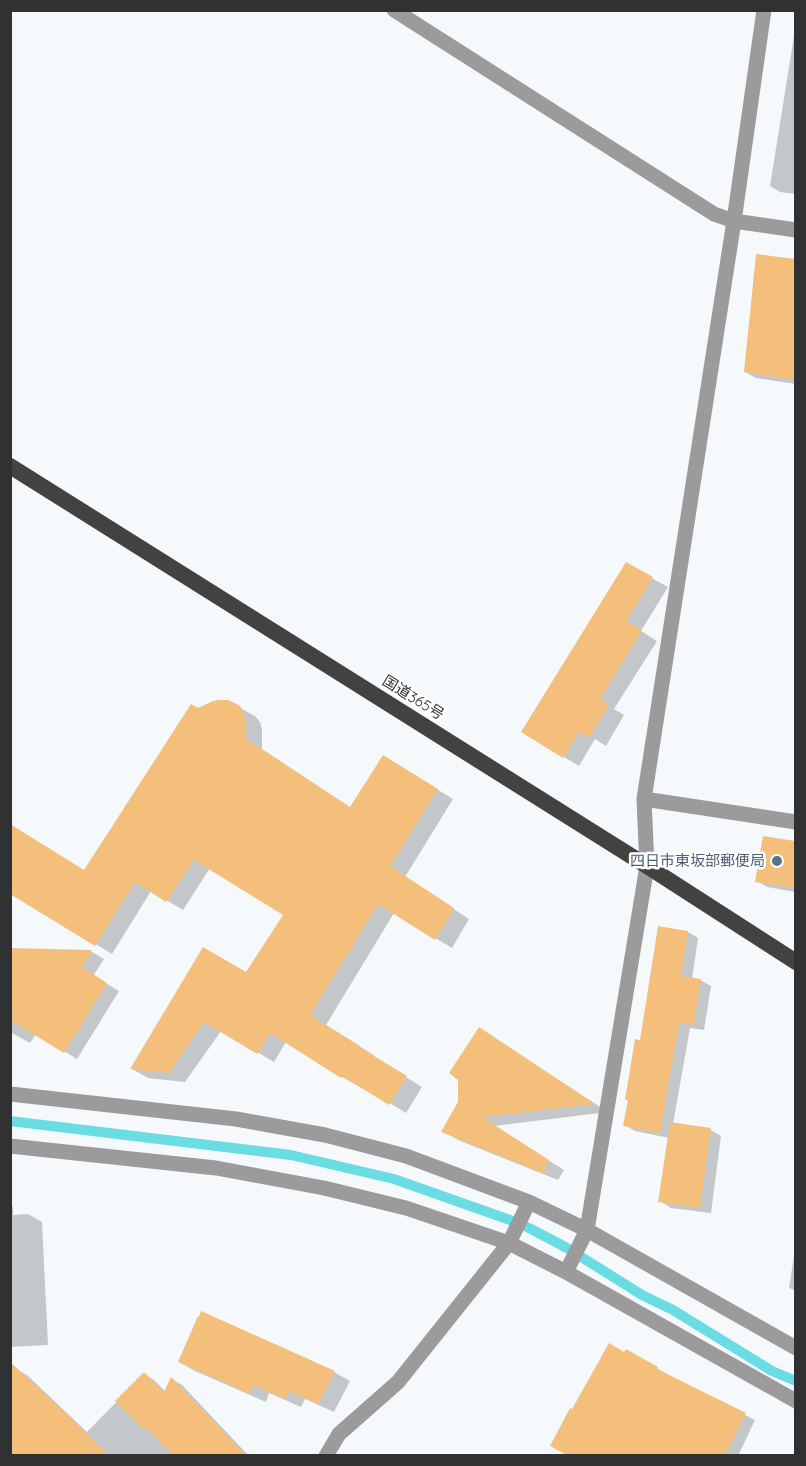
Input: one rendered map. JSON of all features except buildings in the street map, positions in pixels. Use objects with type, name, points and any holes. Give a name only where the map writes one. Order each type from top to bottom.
[{"type":"highway","name":"国道365号","points":[[10,466],[795,962]]},
{"type":"street","points":[[394,10],[714,214],[734,221],[795,230]]},
{"type":"street","points":[[566,1272],[587,1230],[647,867],[644,799],[734,221],[764,10]]},
{"type":"street","points":[[644,799],[795,822]]},
{"type":"street","points":[[10,1095],[236,1119],[325,1135],[406,1156],[529,1202],[587,1230],[795,1348]]},
{"type":"street","points":[[10,1146],[216,1168],[324,1188],[406,1208],[509,1243],[566,1272],[795,1401]]},
{"type":"street","points":[[326,1455],[339,1434],[398,1382],[509,1243],[529,1202]]},
{"type":"waterway","points":[[10,1121],[291,1155],[394,1179],[529,1228],[567,1248],[642,1295],[673,1310],[772,1371],[796,1381]]},
{"type":"place","name":"四日市東坂部郵便局","points":[[777,861]]}]
